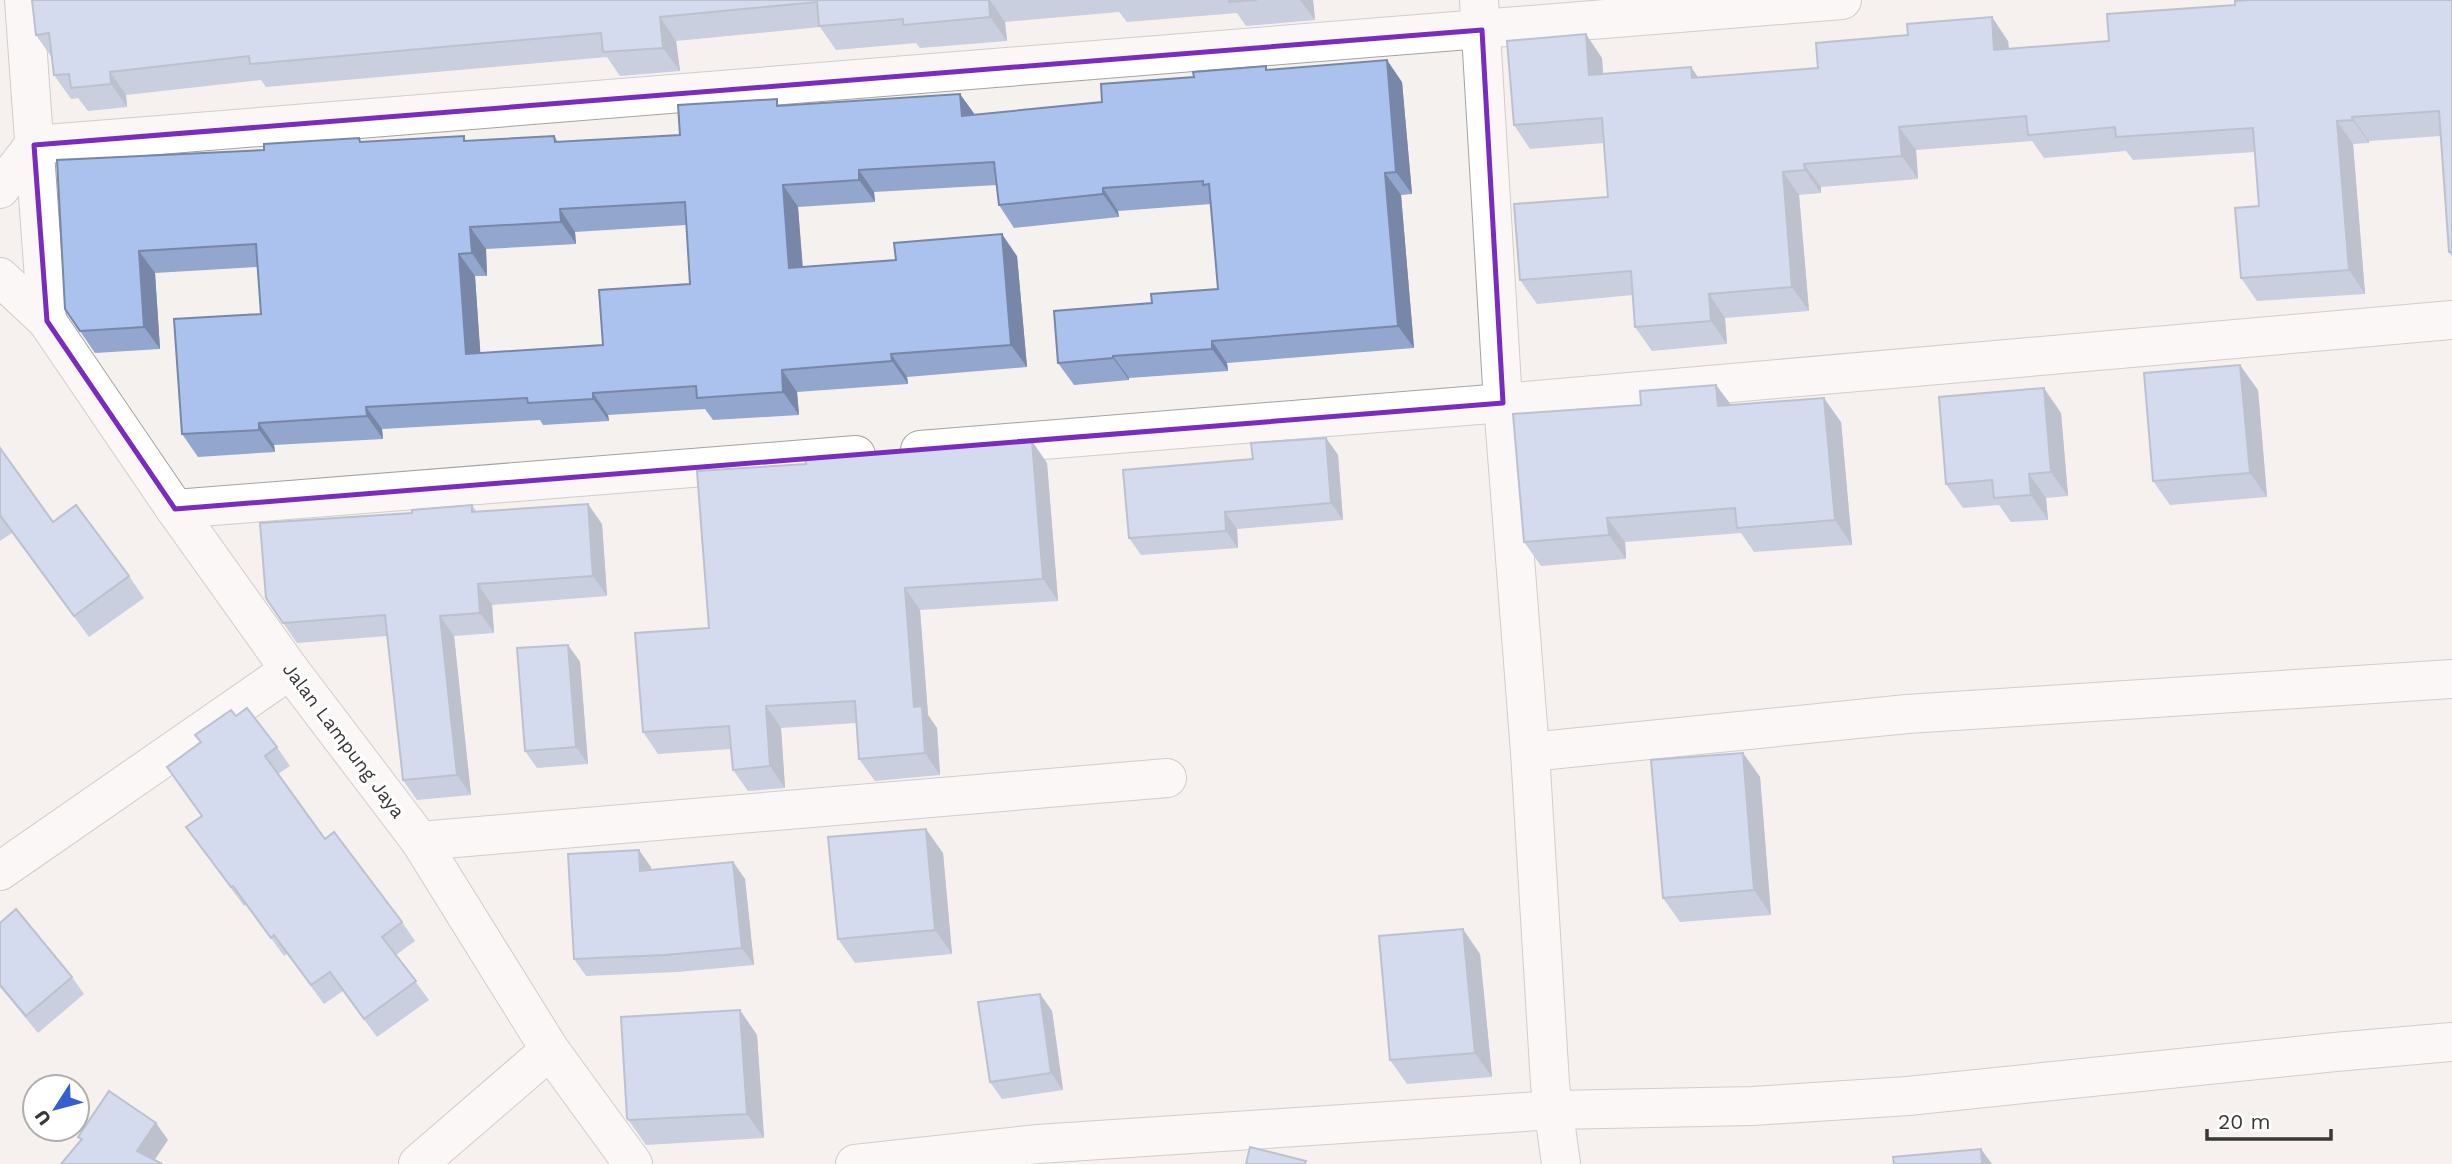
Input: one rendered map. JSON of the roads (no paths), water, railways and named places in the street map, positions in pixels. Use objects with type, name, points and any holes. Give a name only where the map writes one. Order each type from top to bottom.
[{"type":"street","points":[[24,0],[47,321]]},
{"type":"street","points":[[0,189],[34,145],[1480,15],[1842,0]]},
{"type":"street","points":[[1480,15],[1503,403],[1530,752],[1550,1084],[1561,1164]]},
{"type":"street","name":"Jalan Lampung Jaya","points":[[0,277],[47,321],[175,509],[290,670],[420,841],[550,1050],[633,1164]]},
{"type":"street","points":[[175,509],[1503,403],[2452,320]]},
{"type":"street","points":[[0,871],[290,670]]},
{"type":"street","points":[[1530,752],[1907,714],[2452,679]]},
{"type":"street","points":[[420,841],[1167,778]]},
{"type":"street","points":[[855,1164],[1038,1144],[1554,1110],[1753,1106],[1908,1097],[2452,1042]]},
{"type":"street","points":[[418,1164],[550,1050]]}]
